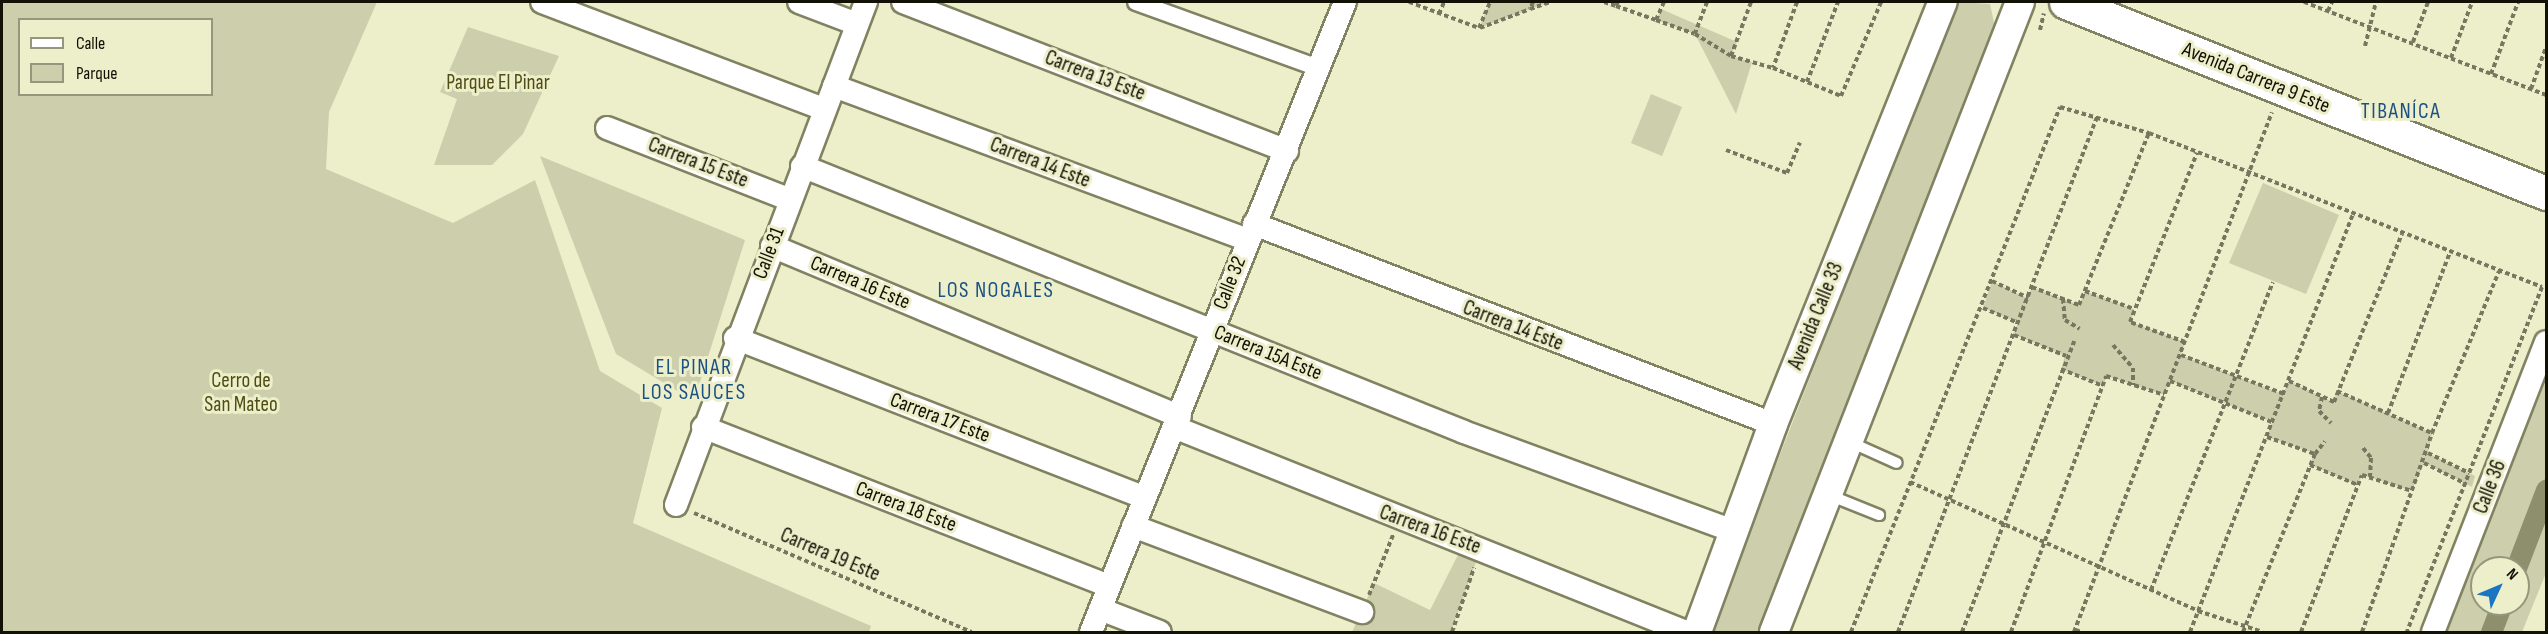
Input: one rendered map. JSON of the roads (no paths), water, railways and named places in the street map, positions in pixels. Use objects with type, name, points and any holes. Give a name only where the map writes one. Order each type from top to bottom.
[{"type":"main road","name":"Avenida Carrera 9 Este","points":[[2066,2],[2547,193]]},
{"type":"street","points":[[542,2],[824,109]]},
{"type":"street","points":[[799,2],[857,24]]},
{"type":"street","name":"Calle 31","points":[[676,505],[735,338],[866,2]]},
{"type":"street","name":"Carrera 13 Este","points":[[903,2],[1287,151]]},
{"type":"street","points":[[1136,2],[1321,69]]},
{"type":"street","name":"Calle 32","points":[[1091,633],[1144,498],[1177,422],[1210,330],[1321,69],[1345,2]]},
{"type":"street","name":"Avenida Calle 33","points":[[1697,633],[1736,532],[1773,424],[1943,2]]},
{"type":"street","points":[[1774,633],[2020,2]]},
{"type":"street","name":"Carrera 14 Este","points":[[834,86],[1250,232],[1773,424]]},
{"type":"street","name":"Carrera 15 Este","points":[[607,128],[789,199]]},
{"type":"street","name":"Carrera 15A Este","points":[[802,166],[1210,330],[1736,532]]},
{"type":"street","name":"Carrera 16 Este","points":[[772,246],[1399,521],[1481,549],[1686,633]]},
{"type":"street","name":"Carrera 17 Este","points":[[735,338],[1144,498]]},
{"type":"street","name":"Calle 36","points":[[2433,633],[2547,342]]},
{"type":"street","name":"Carrera 18 Este","points":[[703,427],[1109,586]]},
{"type":"street","points":[[1133,525],[1362,612]]},
{"type":"street","points":[[1100,609],[1160,633]]},
{"type":"lane","points":[[1849,442],[1897,464]]},
{"type":"lane","points":[[1828,495],[1879,516]]},
{"type":"waterway","points":[[2521,556],[2546,490]]},
{"type":"waterway","points":[[2491,632],[2497,616]]},
{"type":"district","name":"TIBANÍCA","points":[[2401,112]]},
{"type":"district","name":"LOS NOGALES","points":[[996,291]]},
{"type":"district","name":"EL PINAR LOS SAUCES","points":[[694,380]]},
{"type":"park label","name":"Parque El Pinar","points":[[498,83]]},
{"type":"park label","name":"Cerro de San Mateo","points":[[241,393]]}]
